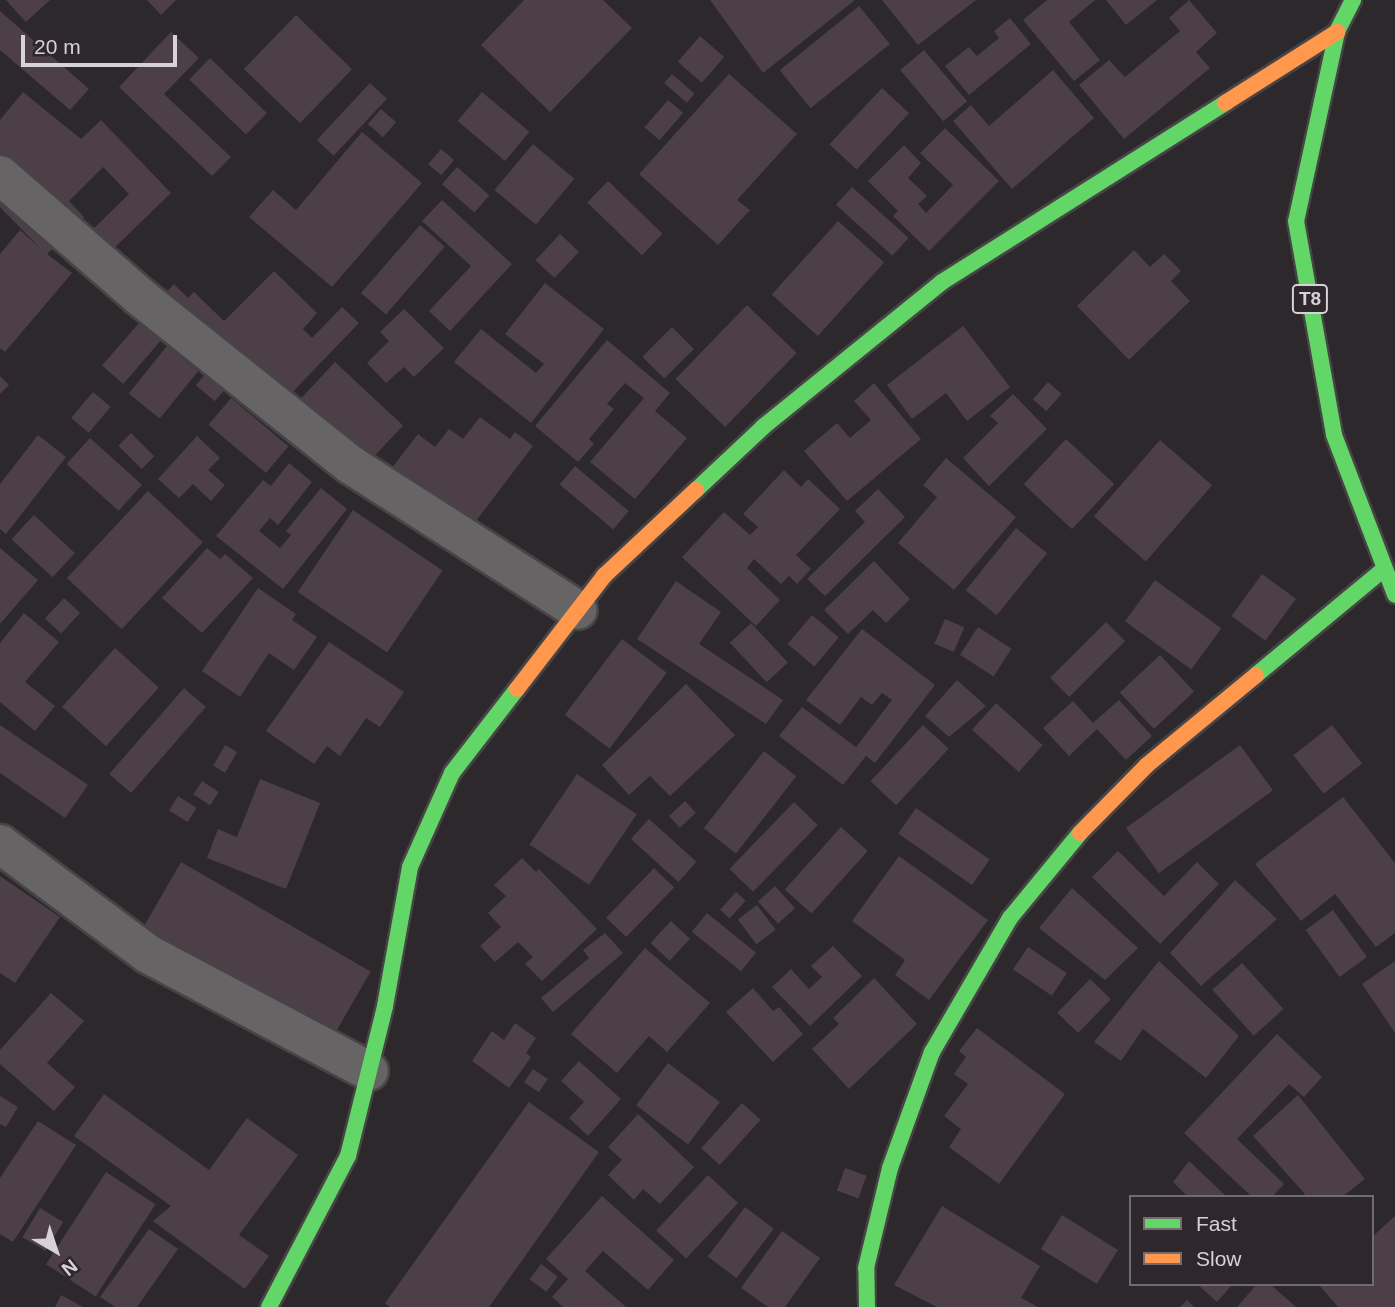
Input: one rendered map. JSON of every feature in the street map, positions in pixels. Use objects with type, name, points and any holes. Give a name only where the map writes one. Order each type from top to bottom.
[{"type":"main road","name":"T8","points":[[1353,0],[1337,32],[1296,221],[1334,435],[1395,595]]},
{"type":"main road","points":[[269,1307],[348,1156],[369,1071],[410,867],[452,773],[604,576],[763,427],[942,282],[1337,32]]},
{"type":"main road","points":[[867,1307],[866,1268],[890,1168],[932,1052],[1010,918],[1087,824],[1147,765],[1384,569]]},
{"type":"street","points":[[0,175],[139,296],[351,465],[578,610]]},
{"type":"street","points":[[0,844],[148,954],[369,1071]]},
{"type":"building","points":[[6,0],[50,0],[26,22]]},
{"type":"building","points":[[147,0],[176,0],[161,15]]},
{"type":"building","points":[[524,0],[603,0],[632,28],[550,112],[481,45]]},
{"type":"building","points":[[710,0],[855,0],[763,73]]},
{"type":"building","points":[[882,0],[976,0],[918,45]]},
{"type":"building","points":[[1047,0],[1095,0],[1069,22],[1100,60],[1074,81],[1023,20]]},
{"type":"building","points":[[1106,0],[1157,0],[1126,25]]},
{"type":"building","points":[[1189,0],[1217,33],[1196,52],[1210,68],[1124,139],[1079,85],[1109,60],[1125,77],[1180,31],[1169,18]]},
{"type":"building","points":[[859,6],[890,44],[811,108],[780,70]]},
{"type":"building","points":[[0,11],[89,89],[70,110],[0,50]]},
{"type":"building","points":[[296,15],[352,69],[300,123],[244,69]]},
{"type":"building","points":[[1010,18],[1031,44],[969,95],[945,66],[969,47],[977,56],[999,38],[994,31]]},
{"type":"building","points":[[171,32],[199,58],[164,94],[231,157],[212,176],[119,87]]},
{"type":"building","points":[[700,36],[724,57],[702,83],[678,62]]},
{"type":"building","points":[[924,50],[967,101],[943,121],[900,70]]},
{"type":"building","points":[[210,58],[267,113],[246,134],[189,80]]},
{"type":"building","points":[[1053,70],[1094,118],[1012,189],[953,121],[971,105],[989,126]]},
{"type":"building","points":[[672,74],[695,94],[687,103],[664,83]]},
{"type":"building","points":[[729,74],[797,134],[737,200],[750,210],[718,245],[639,174]]},
{"type":"building","points":[[370,83],[387,99],[334,156],[317,140]]},
{"type":"building","points":[[882,88],[909,113],[857,170],[829,144]]},
{"type":"building","points":[[23,92],[81,139],[101,120],[171,193],[110,252],[90,232],[129,194],[103,167],[69,201],[84,217],[47,254],[72,273],[5,352],[0,348],[0,254],[20,230],[40,248],[0,207],[0,120]]},
{"type":"building","points":[[482,92],[529,132],[505,161],[458,121]]},
{"type":"building","points":[[668,100],[683,113],[659,140],[644,127]]},
{"type":"building","points":[[381,109],[396,122],[383,137],[368,124]]},
{"type":"building","points":[[945,128],[999,181],[929,251],[893,216],[898,211],[868,181],[904,145],[921,163],[908,178],[927,196],[918,204],[926,213],[953,185],[920,153]]},
{"type":"building","points":[[362,132],[422,183],[332,287],[249,217],[273,190],[296,210]]},
{"type":"building","points":[[533,144],[574,179],[536,225],[494,190]]},
{"type":"building","points":[[441,149],[454,160],[441,175],[428,164]]},
{"type":"building","points":[[457,167],[489,195],[474,213],[442,184]]},
{"type":"building","points":[[608,181],[663,234],[642,255],[587,203]]},
{"type":"building","points":[[852,187],[908,238],[892,256],[836,205]]},
{"type":"building","points":[[442,200],[512,264],[450,331],[429,311],[471,266],[422,221]]},
{"type":"building","points":[[838,221],[884,262],[818,336],[772,295]]},
{"type":"building","points":[[420,225],[445,247],[386,315],[361,293]]},
{"type":"building","points":[[560,234],[579,252],[554,278],[535,260]]},
{"type":"building","points":[[1134,250],[1150,267],[1164,254],[1181,271],[1171,281],[1190,301],[1129,360],[1077,306]]},
{"type":"building","points":[[274,271],[317,313],[303,329],[312,338],[342,307],[359,323],[281,404],[155,304],[174,284],[188,298],[194,292],[224,321]]},
{"type":"building","points":[[545,283],[604,329],[531,423],[454,362],[481,329],[536,373],[544,364],[505,334]]},
{"type":"building","points":[[747,305],[797,353],[725,427],[675,379]]},
{"type":"building","points":[[404,309],[444,348],[414,377],[404,367],[386,383],[367,363],[389,341],[380,332]]},
{"type":"building","points":[[146,315],[167,333],[123,384],[102,366]]},
{"type":"building","points":[[963,326],[1010,387],[967,421],[946,393],[912,419],[887,385]]},
{"type":"building","points":[[672,327],[694,349],[664,379],[642,357]]},
{"type":"building","points":[[607,340],[670,393],[655,411],[687,438],[635,499],[590,462],[644,398],[625,383],[607,404],[614,409],[589,439],[594,444],[578,462],[535,426]]},
{"type":"building","points":[[167,346],[198,371],[160,419],[129,393]]},
{"type":"building","points":[[335,362],[403,425],[357,474],[289,411]]},
{"type":"building","points":[[206,373],[225,389],[215,401],[196,385]]},
{"type":"building","points":[[0,376],[9,385],[0,394]]},
{"type":"building","points":[[1048,382],[1062,394],[1046,411],[1033,399]]},
{"type":"building","points":[[874,383],[921,439],[847,501],[804,451],[837,423],[850,438],[871,420],[854,401]]},
{"type":"building","points":[[93,392],[111,407],[89,433],[71,418]]},
{"type":"building","points":[[1013,394],[1047,429],[989,486],[963,458],[998,423],[990,416]]},
{"type":"building","points":[[231,398],[288,446],[266,473],[209,425]]},
{"type":"building","points":[[480,417],[510,439],[515,432],[533,446],[463,538],[384,478],[418,434],[435,447],[449,429],[463,439]]},
{"type":"building","points":[[131,433],[154,456],[142,469],[118,446]]},
{"type":"building","points":[[38,435],[66,457],[6,534],[0,529],[0,484]]},
{"type":"building","points":[[197,436],[220,458],[208,470],[225,485],[211,501],[193,484],[179,498],[158,479]]},
{"type":"building","points":[[90,438],[142,485],[119,511],[67,464]]},
{"type":"building","points":[[1066,439],[1114,484],[1072,529],[1024,484]]},
{"type":"building","points":[[1160,440],[1212,485],[1146,561],[1094,516]]},
{"type":"building","points":[[946,458],[1016,517],[954,590],[898,543],[937,497],[923,485]]},
{"type":"building","points":[[289,463],[312,482],[278,525],[270,518],[259,531],[280,548],[291,535],[286,531],[321,488],[347,509],[283,589],[216,536],[263,480],[271,486]]},
{"type":"building","points":[[575,466],[629,511],[613,529],[560,484]]},
{"type":"building","points":[[784,470],[801,487],[808,479],[840,509],[796,555],[811,569],[797,584],[789,576],[781,584],[754,559],[747,568],[780,600],[756,626],[682,557],[724,512],[750,535],[758,527],[743,514]]},
{"type":"building","points":[[878,489],[905,517],[825,596],[807,579],[865,522],[855,511]]},
{"type":"building","points":[[148,491],[203,542],[122,629],[67,578]]},
{"type":"building","points":[[353,510],[443,570],[387,652],[298,592]]},
{"type":"building","points":[[34,515],[75,553],[52,577],[11,539]]},
{"type":"building","points":[[1016,528],[1047,553],[997,615],[966,590]]},
{"type":"building","points":[[0,548],[38,580],[0,624]]},
{"type":"building","points":[[207,548],[220,559],[225,554],[253,578],[202,633],[162,598]]},
{"type":"building","points":[[874,561],[910,599],[886,623],[873,610],[848,634],[824,610]]},
{"type":"building","points":[[1262,574],[1296,599],[1265,641],[1231,616]]},
{"type":"building","points":[[1155,580],[1221,628],[1191,669],[1125,621]]},
{"type":"building","points":[[676,581],[721,612],[699,644],[783,700],[766,724],[637,639]]},
{"type":"building","points":[[258,588],[296,614],[292,620],[317,637],[294,670],[269,653],[240,697],[202,671]]},
{"type":"building","points":[[64,598],[80,613],[61,633],[45,618]]},
{"type":"building","points":[[24,613],[59,642],[25,682],[55,706],[35,731],[0,702],[0,643]]},
{"type":"building","points":[[812,615],[839,637],[814,667],[788,644]]},
{"type":"building","points":[[945,619],[964,627],[954,652],[934,644]]},
{"type":"building","points":[[1106,622],[1125,641],[1069,697],[1050,678]]},
{"type":"building","points":[[751,623],[788,662],[767,682],[730,643]]},
{"type":"building","points":[[978,627],[1012,649],[994,676],[960,655]]},
{"type":"building","points":[[862,629],[935,685],[875,763],[866,756],[843,785],[779,736],[802,707],[856,747],[892,700],[882,693],[872,705],[861,697],[840,725],[806,700]]},
{"type":"building","points":[[622,639],[667,673],[610,749],[565,715]]},
{"type":"building","points":[[329,642],[404,692],[380,727],[366,718],[340,756],[327,746],[314,764],[266,731]]},
{"type":"building","points":[[115,648],[159,687],[106,746],[62,707]]},
{"type":"building","points":[[1160,655],[1194,692],[1154,729],[1120,693]]},
{"type":"building","points":[[957,680],[986,706],[949,737],[925,716]]},
{"type":"building","points":[[686,684],[735,735],[670,796],[650,776],[629,795],[602,765]]},
{"type":"building","points":[[184,688],[206,707],[131,793],[109,774]]},
{"type":"building","points":[[1119,700],[1152,736],[1126,760],[1097,729],[1069,756],[1043,728],[1073,701],[1093,723]]},
{"type":"building","points":[[996,703],[1043,745],[1019,772],[972,730]]},
{"type":"building","points":[[0,725],[88,785],[65,818],[0,773]]},
{"type":"building","points":[[923,725],[949,749],[896,805],[870,781]]},
{"type":"building","points":[[1332,725],[1362,764],[1324,794],[1293,755]]},
{"type":"building","points":[[225,745],[237,752],[225,773],[213,766]]},
{"type":"building","points":[[1240,745],[1273,790],[1159,873],[1126,828]]},
{"type":"building","points":[[764,751],[796,776],[736,853],[704,828]]},
{"type":"building","points":[[577,774],[637,814],[589,885],[529,844]]},
{"type":"building","points":[[260,779],[320,803],[286,889],[207,858],[218,829],[237,837]]},
{"type":"building","points":[[202,781],[219,792],[210,805],[193,794]]},
{"type":"building","points":[[178,796],[197,808],[188,822],[169,810]]},
{"type":"building","points":[[1343,797],[1395,863],[1395,933],[1376,947],[1335,894],[1301,921],[1255,864]]},
{"type":"building","points":[[685,801],[696,813],[680,828],[669,816]]},
{"type":"building","points":[[794,802],[818,825],[753,892],[729,869]]},
{"type":"building","points":[[916,808],[990,860],[972,885],[898,833]]},
{"type":"building","points":[[649,819],[697,862],[678,882],[631,839]]},
{"type":"building","points":[[841,827],[868,851],[812,914],[785,889]]},
{"type":"building","points":[[1118,851],[1164,896],[1197,862],[1219,884],[1160,944],[1092,877]]},
{"type":"building","points":[[899,856],[988,920],[929,1000],[895,975],[905,960],[852,921]]},
{"type":"building","points":[[522,858],[536,872],[539,869],[597,929],[542,981],[525,964],[533,957],[518,942],[495,962],[480,946],[501,927],[488,913],[506,896],[494,885]]},
{"type":"building","points":[[181,862],[371,972],[327,1048],[137,938]]},
{"type":"building","points":[[654,868],[674,887],[626,937],[606,918]]},
{"type":"building","points":[[0,876],[60,917],[15,983],[0,973]]},
{"type":"building","points":[[1235,880],[1277,919],[1201,986],[1170,953]]},
{"type":"building","points":[[775,886],[795,908],[778,924],[758,901]]},
{"type":"building","points":[[1072,888],[1138,948],[1105,980],[1039,928]]},
{"type":"building","points":[[736,892],[746,901],[730,919],[720,910]]},
{"type":"building","points":[[757,905],[776,930],[756,944],[738,919]]},
{"type":"building","points":[[1333,910],[1367,957],[1340,977],[1305,930]]},
{"type":"building","points":[[707,913],[756,953],[741,971],[692,932]]},
{"type":"building","points":[[671,921],[690,939],[670,961],[651,943]]},
{"type":"building","points":[[605,933],[623,953],[553,1012],[541,998],[589,958],[583,950]]},
{"type":"building","points":[[833,946],[862,976],[810,1026],[772,987],[791,969],[809,989],[822,977],[811,966]]},
{"type":"building","points":[[1028,947],[1067,973],[1052,996],[1013,969]]},
{"type":"building","points":[[645,948],[710,1003],[667,1052],[649,1036],[617,1073],[571,1034]]},
{"type":"building","points":[[1159,961],[1239,1036],[1206,1078],[1143,1029],[1121,1061],[1094,1042]]},
{"type":"building","points":[[1395,961],[1395,1033],[1362,984]]},
{"type":"building","points":[[1242,963],[1283,1009],[1254,1036],[1212,990]]},
{"type":"building","points":[[874,978],[917,1024],[849,1089],[812,1049],[839,1024],[833,1018]]},
{"type":"building","points":[[1090,979],[1111,999],[1078,1033],[1057,1013]]},
{"type":"building","points":[[753,988],[773,1011],[779,1007],[803,1034],[773,1062],[726,1012]]},
{"type":"building","points":[[51,993],[84,1021],[47,1063],[75,1087],[54,1111],[0,1064],[0,1050]]},
{"type":"building","points":[[515,1023],[536,1038],[526,1053],[531,1057],[509,1088],[472,1061],[492,1031],[504,1040]]},
{"type":"building","points":[[977,1028],[1065,1094],[999,1184],[949,1147],[961,1129],[944,1116],[968,1084],[954,1074],[966,1057],[959,1051]]},
{"type":"building","points":[[1277,1034],[1322,1077],[1304,1097],[1289,1084],[1237,1139],[1284,1184],[1274,1195],[1250,1195],[1184,1133]]},
{"type":"building","points":[[579,1061],[621,1099],[588,1136],[569,1118],[584,1102],[561,1081]]},
{"type":"building","points":[[668,1063],[720,1102],[688,1144],[636,1105]]},
{"type":"building","points":[[533,1069],[548,1079],[539,1092],[524,1082]]},
{"type":"building","points":[[104,1094],[209,1170],[247,1118],[298,1155],[239,1235],[269,1256],[245,1289],[153,1221],[171,1206],[74,1136]]},
{"type":"building","points":[[1298,1095],[1365,1179],[1345,1195],[1304,1195],[1253,1136]]},
{"type":"building","points":[[0,1096],[18,1107],[6,1127],[0,1124]]},
{"type":"building","points":[[529,1102],[599,1152],[489,1307],[390,1307],[385,1303]]},
{"type":"building","points":[[742,1103],[761,1120],[720,1165],[701,1148]]},
{"type":"building","points":[[638,1114],[694,1167],[660,1204],[643,1189],[634,1200],[608,1175],[622,1160],[608,1147]]},
{"type":"building","points":[[38,1121],[76,1145],[13,1242],[0,1234],[0,1178]]},
{"type":"building","points":[[1189,1161],[1225,1195],[1186,1195],[1173,1182]]},
{"type":"building","points":[[845,1168],[867,1176],[858,1198],[837,1191]]},
{"type":"building","points":[[106,1172],[155,1204],[96,1296],[46,1264]]},
{"type":"building","points":[[708,1175],[738,1203],[686,1259],[656,1231]]},
{"type":"building","points":[[602,1196],[674,1260],[648,1290],[603,1251],[585,1271],[626,1307],[563,1307],[552,1297],[568,1279],[546,1259]]},
{"type":"building","points":[[942,1206],[1040,1266],[1021,1298],[1038,1307],[937,1307],[894,1285]]},
{"type":"building","points":[[745,1207],[774,1229],[736,1278],[708,1257]]},
{"type":"building","points":[[40,1208],[63,1222],[46,1251],[22,1237]]},
{"type":"building","points":[[1062,1215],[1118,1250],[1097,1284],[1041,1249]]},
{"type":"building","points":[[1395,1216],[1395,1307],[1338,1307],[1320,1286],[1374,1286],[1374,1235]]},
{"type":"building","points":[[149,1229],[178,1249],[137,1307],[115,1307],[100,1297]]},
{"type":"building","points":[[782,1231],[820,1258],[785,1307],[768,1307],[741,1288]]},
{"type":"building","points":[[541,1264],[558,1277],[546,1292],[530,1279]]},
{"type":"building","points":[[1199,1286],[1231,1286],[1217,1302]]},
{"type":"building","points":[[1255,1286],[1272,1286],[1296,1307],[1237,1307]]},
{"type":"building","points":[[61,1295],[83,1307],[55,1307]]},
{"type":"building","points":[[1187,1300],[1194,1307],[1180,1307]]},
{"type":"traffic: fast","points":[[1353,0],[1337,32],[1296,221],[1334,435],[1395,595]]},
{"type":"traffic: fast","points":[[696,490],[763,427],[942,282],[1225,103]]},
{"type":"traffic: fast","points":[[1256,675],[1384,569]]},
{"type":"traffic: fast","points":[[269,1307],[348,1156],[385,1006],[410,867],[452,773],[517,689]]},
{"type":"traffic: fast","points":[[867,1307],[866,1268],[890,1168],[932,1052],[1010,918],[1080,833]]},
{"type":"traffic: slow","points":[[1225,103],[1337,32]]},
{"type":"traffic: slow","points":[[517,689],[604,576],[696,490]]},
{"type":"traffic: slow","points":[[1080,833],[1147,765],[1256,675]]}]
